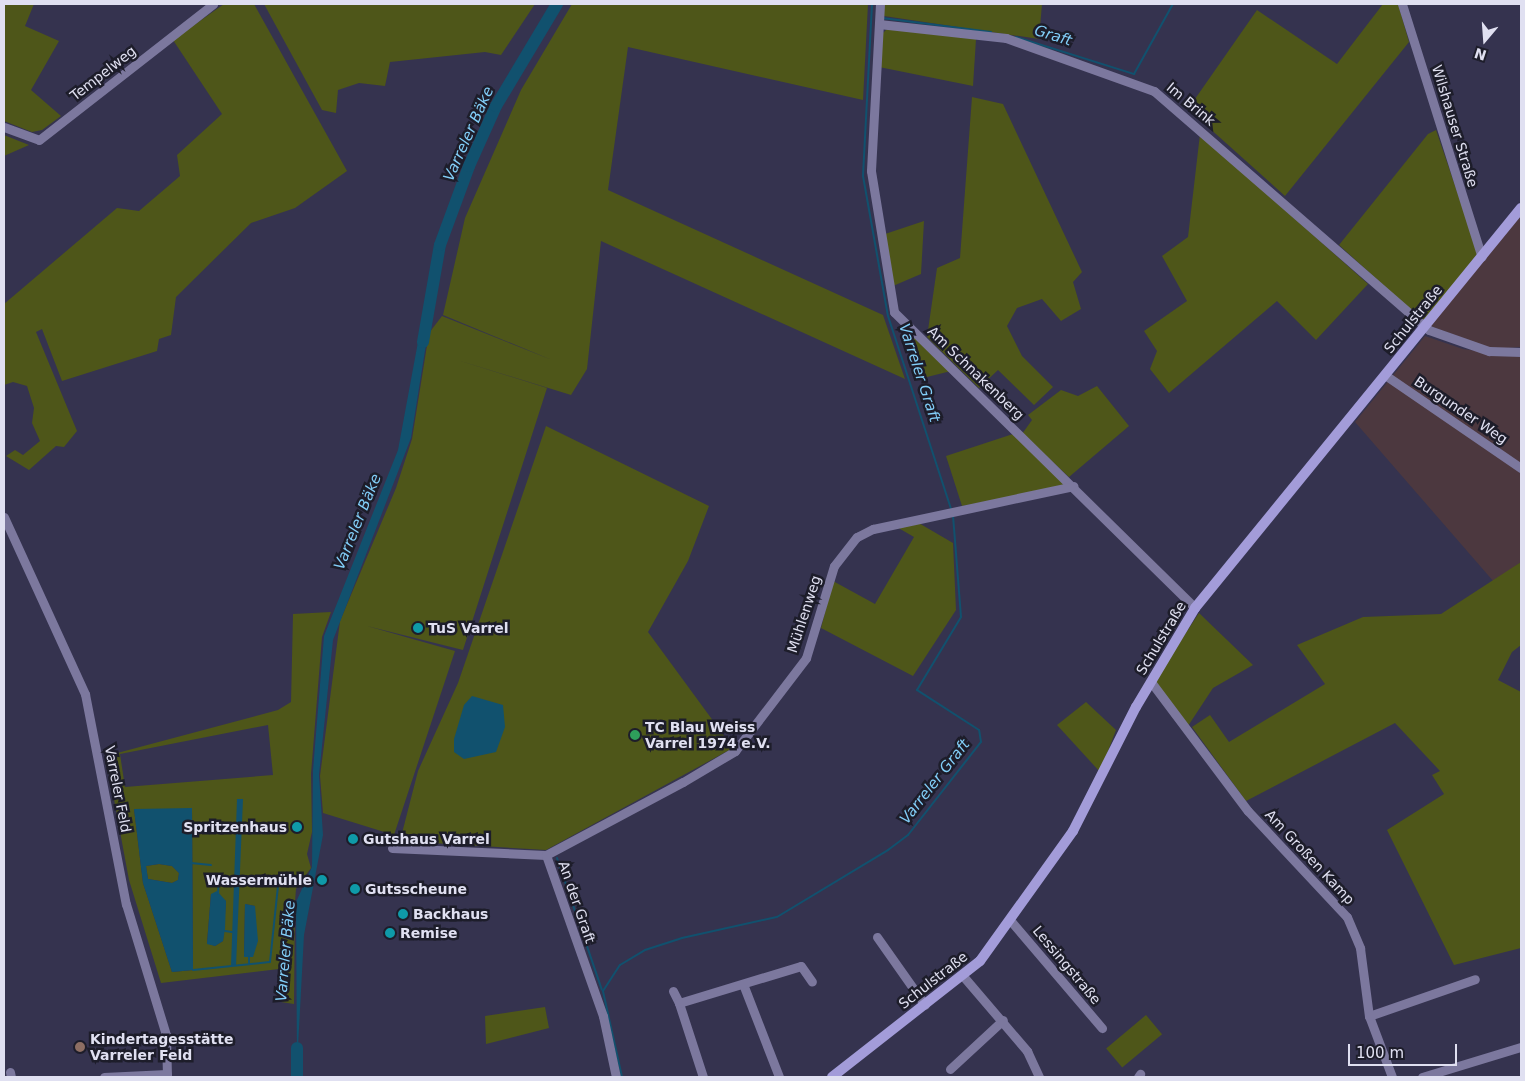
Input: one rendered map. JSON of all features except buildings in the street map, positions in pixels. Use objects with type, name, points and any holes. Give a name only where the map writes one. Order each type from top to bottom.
[{"type":"street","name":"Tempelweg","points":[[4,127],[39,140],[213,4]]},
{"type":"street","name":"Am Schnakenberg","points":[[880,4],[871,171],[894,312],[1195,608]]},
{"type":"street","name":"Wilshauser Straße","points":[[1402,4],[1482,257]]},
{"type":"street","name":"Im Brink","points":[[879,24],[1006,38],[1154,91],[1424,326],[1489,351],[1521,352]]},
{"type":"street","name":"Schulstraße","points":[[832,1077],[963,976],[1010,920],[1073,831],[1151,682],[1195,608],[1521,208]]},
{"type":"street","name":"Burgunder Weg","points":[[1385,375],[1521,468]]},
{"type":"street","name":"Mühlenweg","points":[[546,854],[735,751],[806,658],[834,566],[846,548],[873,529],[1073,486]]},
{"type":"street","name":"Varreler Feld","points":[[4,517],[85,694],[122,885],[166,1035],[167,1076]]},
{"type":"street","name":"Am Großen Kamp","points":[[1151,682],[1248,810],[1347,918],[1360,948],[1369,1016],[1392,1077]]},
{"type":"street","name":"An der Graft","points":[[392,848],[546,854],[602,1016],[616,1077]]},
{"type":"street","name":"Lessingstraße","points":[[1010,920],[1102,1028]]},
{"type":"street","points":[[877,937],[925,1005]]},
{"type":"street","points":[[679,1003],[801,966],[812,982]]},
{"type":"street","points":[[963,976],[1028,1051],[1039,1077]]},
{"type":"street","points":[[1369,1016],[1475,979]]},
{"type":"street","points":[[743,984],[779,1077]]},
{"type":"street","points":[[673,991],[679,1003],[703,1077]]},
{"type":"street","points":[[950,1069],[1003,1020]]},
{"type":"street","points":[[1422,1077],[1521,1047]]},
{"type":"street","points":[[104,1077],[167,1076]]},
{"type":"shaded area","points":[[1521,213],[1521,347],[1492,349],[1430,326]]},
{"type":"shaded area","points":[[1425,336],[1463,349],[1521,357],[1521,562],[1494,582],[1355,422]]},
{"type":"green space","points":[[4,4],[34,4],[25,26],[59,41],[31,90],[61,116],[42,130],[32,132],[4,121]]},
{"type":"green space","points":[[224,4],[254,4],[347,171],[295,208],[251,223],[176,297],[171,335],[159,339],[157,351],[62,381],[42,329],[36,332],[77,431],[64,447],[56,446],[29,470],[6,456],[15,450],[23,455],[40,441],[32,423],[34,408],[27,386],[13,382],[4,385],[4,304],[117,208],[139,211],[180,176],[177,155],[222,114],[173,40]]},
{"type":"green space","points":[[264,4],[535,4],[501,55],[485,52],[390,62],[385,86],[359,83],[338,90],[336,113],[322,110]]},
{"type":"green space","points":[[572,4],[868,4],[863,100],[628,47],[608,190],[883,315],[905,379],[601,241],[587,369],[571,395],[454,359],[547,388],[463,650],[367,626],[455,651],[394,835],[323,813],[320,776],[340,621],[396,488],[412,439],[429,333],[442,316],[552,360],[443,315],[465,218],[521,90]]},
{"type":"green space","points":[[884,4],[1042,4],[1039,39],[884,16]]},
{"type":"green space","points":[[1383,4],[1398,4],[1409,42],[1285,196],[1188,109],[1257,10],[1337,64]]},
{"type":"green space","points":[[887,29],[976,39],[973,86],[879,67],[881,35]]},
{"type":"green space","points":[[972,97],[1003,104],[1082,272],[1073,282],[1081,309],[1061,321],[1042,299],[1017,308],[1007,326],[1022,356],[1053,387],[1034,405],[998,370],[979,388],[927,337],[937,268],[960,258]]},
{"type":"green space","points":[[1436,130],[1478,253],[1424,322],[1339,245],[1428,134]]},
{"type":"green space","points":[[1200,134],[1368,284],[1316,340],[1277,301],[1169,393],[1150,369],[1157,351],[1144,331],[1187,301],[1162,256],[1188,237]]},
{"type":"green space","points":[[4,135],[29,145],[4,156]]},
{"type":"green space","points":[[924,221],[921,274],[893,286],[885,234]]},
{"type":"green space","points":[[906,328],[951,371],[919,379]]},
{"type":"green space","points":[[1097,386],[1129,426],[1069,477],[1022,434],[1032,420],[1028,415],[1061,390],[1078,396]]},
{"type":"green space","points":[[546,426],[709,506],[688,561],[648,632],[733,748],[546,850],[400,841],[418,771],[458,683]]},
{"type":"green space","points":[[1013,434],[1067,486],[962,506],[946,456]]},
{"type":"green space","points":[[917,522],[953,543],[956,610],[913,676],[821,628],[833,581],[875,604],[914,537],[895,526]]},
{"type":"green space","points":[[1521,562],[1521,645],[1512,652],[1498,680],[1521,692],[1521,948],[1454,965],[1387,830],[1444,794],[1432,775],[1440,771],[1395,723],[1246,801],[1192,727],[1210,715],[1229,742],[1325,684],[1297,645],[1363,617],[1441,614]]},
{"type":"green space","points":[[331,612],[322,637],[311,774],[312,832],[307,854],[311,868],[296,889],[294,1004],[281,1002],[279,969],[161,983],[129,880],[106,756],[278,710],[291,702],[293,614]],"holes":[[[268,725],[273,775],[125,787],[120,754]],[[134,809],[192,809],[193,970],[172,972],[143,883]],[[211,894],[226,901],[223,941],[215,946],[207,943]],[[245,904],[255,906],[254,934],[244,957]]]},
{"type":"green space","points":[[1199,613],[1253,665],[1213,688],[1188,726],[1154,681]]},
{"type":"green space","points":[[1086,702],[1116,730],[1100,772],[1057,725]]},
{"type":"green space","points":[[159,864],[172,866],[179,873],[178,880],[172,883],[148,879],[146,866]]},
{"type":"green space","points":[[545,1007],[549,1028],[486,1044],[485,1016]]},
{"type":"green space","points":[[1146,1015],[1162,1034],[1122,1068],[1106,1048]]},
{"type":"water","points":[[426,326],[428,332],[411,438],[333,640],[319,775],[323,835],[304,935],[297,1066],[296,902],[312,867],[313,770],[324,636],[398,450],[420,331]]},
{"type":"water","points":[[472,696],[503,705],[505,727],[496,752],[464,759],[454,752],[454,739],[464,705]]},
{"type":"water","points":[[237,799],[243,799],[236,966],[231,966]]},
{"type":"water","points":[[192,808],[193,970],[172,972],[143,883],[134,809]],"holes":[[[159,864],[172,866],[179,873],[178,880],[172,883],[148,879],[146,866]]]},
{"type":"water","points":[[217,891],[226,901],[225,929],[223,941],[215,946],[207,944],[211,894]]},
{"type":"water","points":[[245,904],[255,906],[258,941],[253,957],[244,957]]},
{"type":"waterway","name":"Varreler Bäke","points":[[423,342],[440,245],[469,166],[496,106],[557,4]]},
{"type":"waterway","name":"Varreler Graft","points":[[872,4],[863,176],[888,316],[951,509]]},
{"type":"waterway","name":"Graft","points":[[1016,37],[1134,74],[1173,4]]},
{"type":"waterway","name":"Graft","points":[[882,18],[991,32]]},
{"type":"waterway","name":"Varreler Graft","points":[[622,1077],[603,991],[620,965],[645,950],[682,938],[777,917],[888,850],[908,835],[981,742],[979,730],[917,690],[961,617],[953,516]]},
{"type":"waterway","points":[[557,858],[602,990]]},
{"type":"waterway","points":[[191,863],[211,865]]},
{"type":"waterway","points":[[218,894],[219,876]]},
{"type":"waterway","points":[[193,970],[270,962],[278,886]]},
{"type":"waterway","points":[[225,931],[232,932]]},
{"type":"waterway","points":[[249,957],[249,964]]},
{"type":"waterway","name":"Varreler Bäke","points":[[297,1048],[297,1077]]},
{"type":"place","name":"TuS Varrel","points":[[418,628]]},
{"type":"place","name":"TC Blau Weiss Varrel 1974 e.V.","points":[[635,735]]},
{"type":"place","name":"Spritzenhaus","points":[[297,827]]},
{"type":"place","name":"Gutshaus Varrel","points":[[353,839]]},
{"type":"place","name":"Wassermühle","points":[[322,880]]},
{"type":"place","name":"Gutsscheune","points":[[355,889]]},
{"type":"place","name":"Backhaus","points":[[403,914]]},
{"type":"place","name":"Remise","points":[[390,933]]},
{"type":"place","name":"Kindertagesstätte Varreler Feld","points":[[80,1047]]}]
